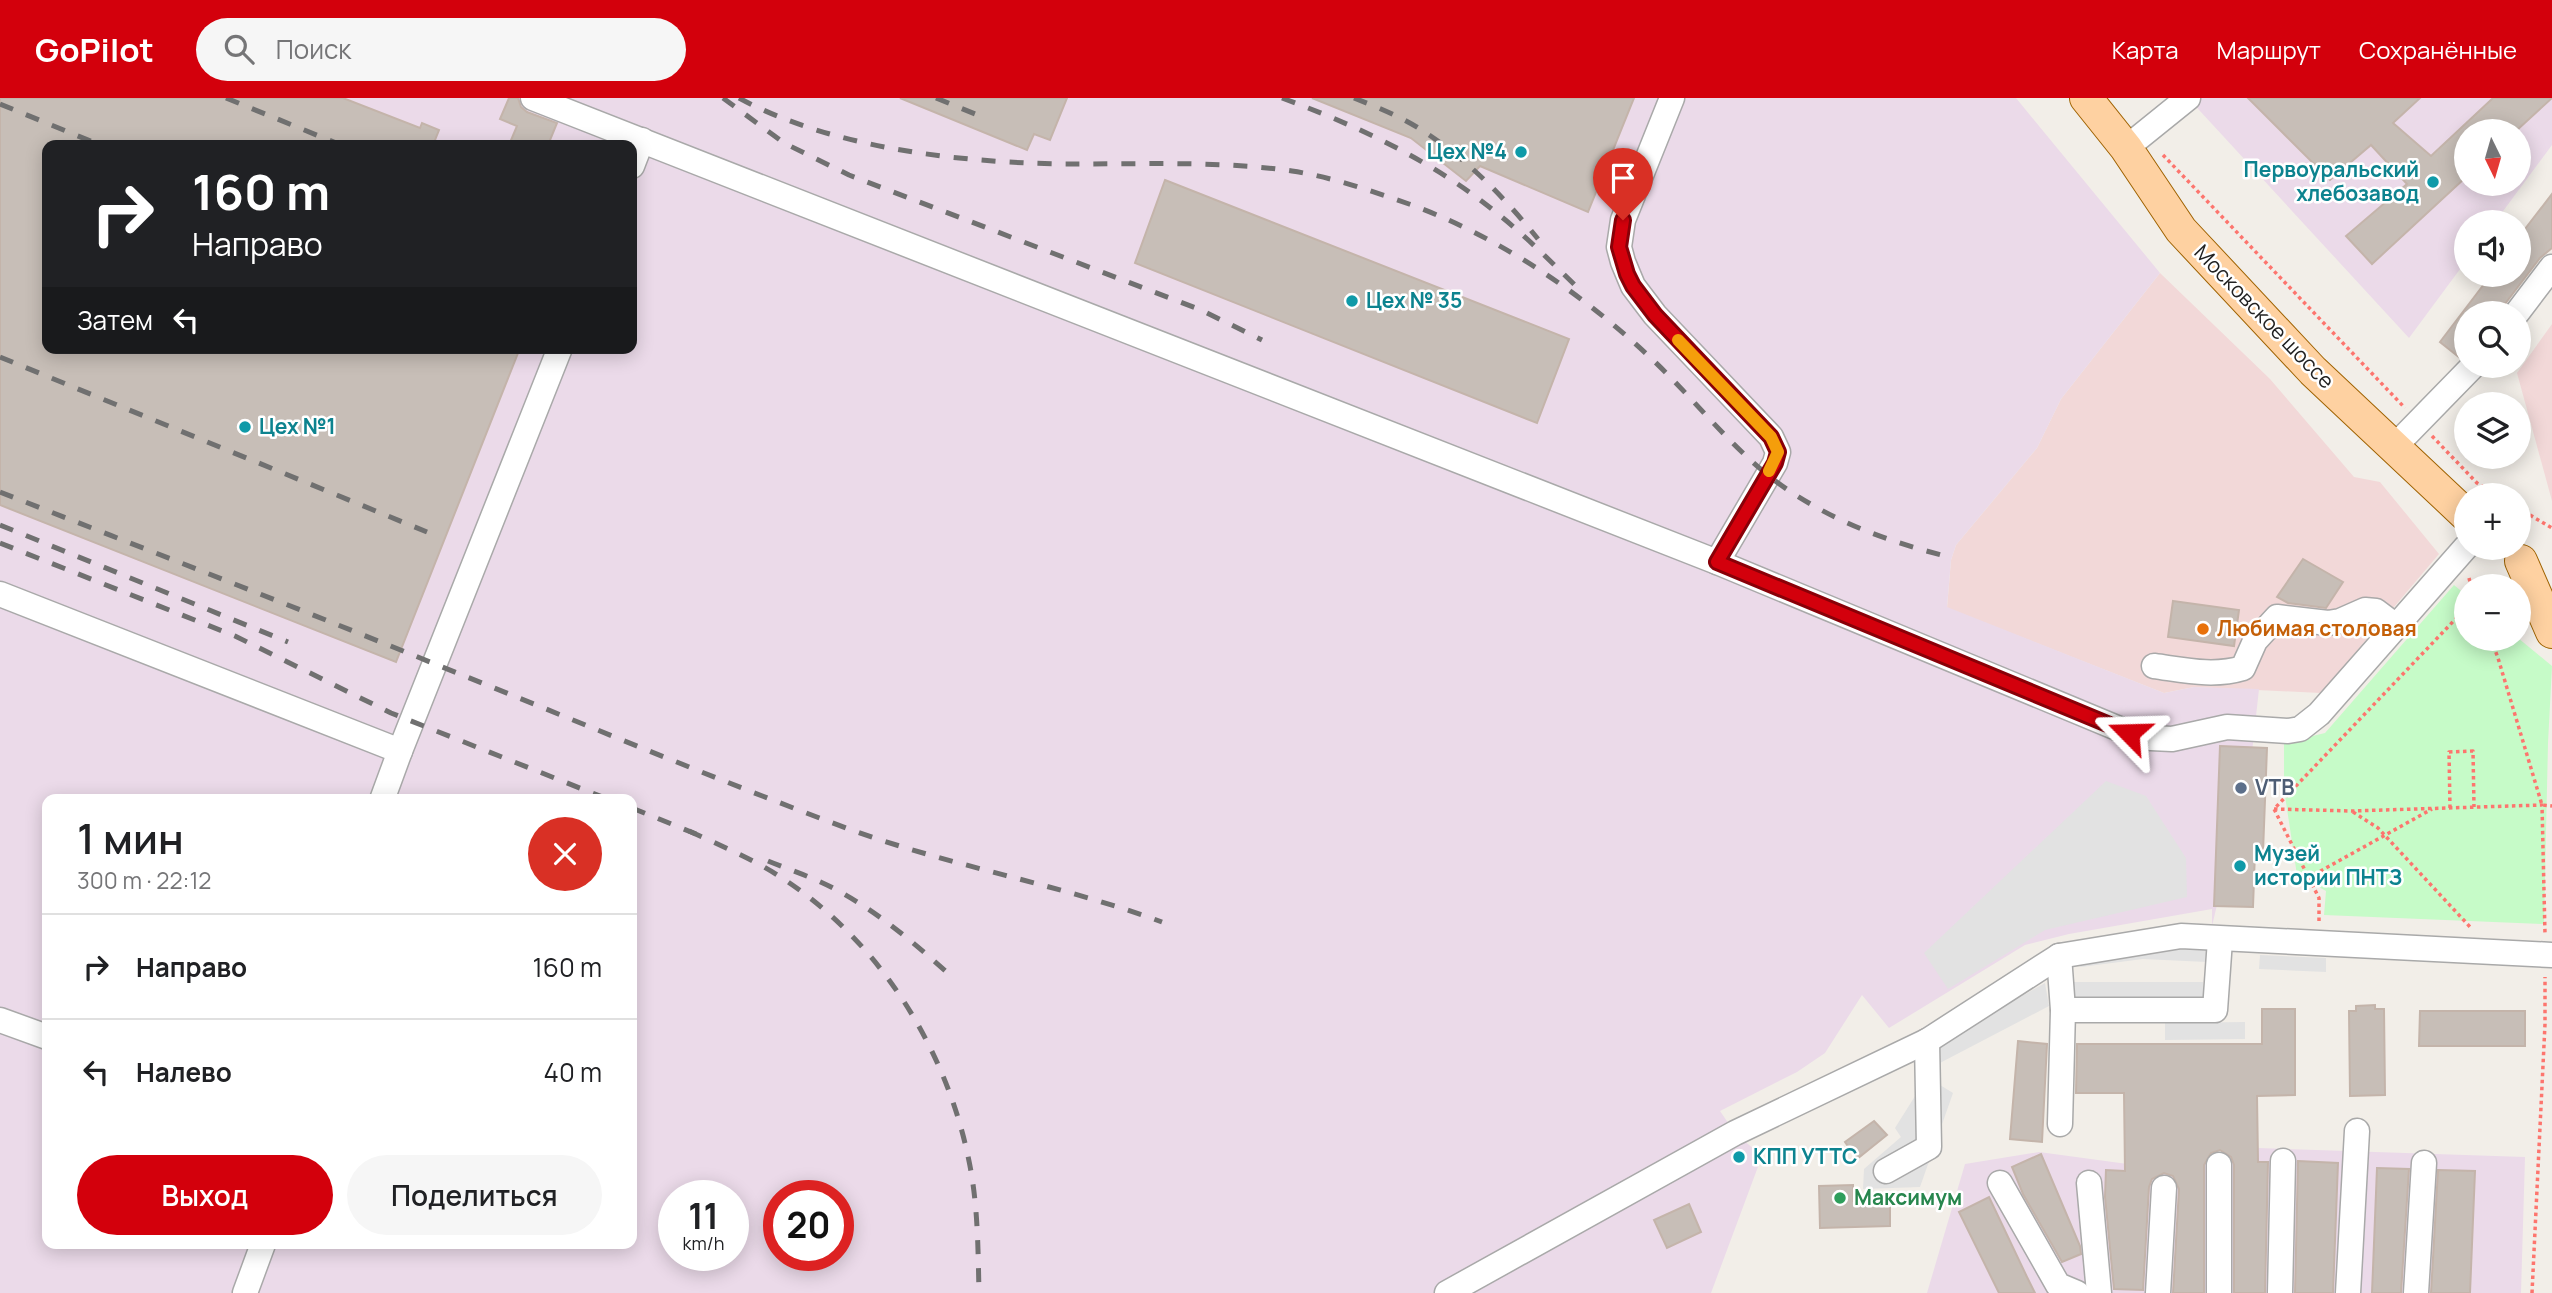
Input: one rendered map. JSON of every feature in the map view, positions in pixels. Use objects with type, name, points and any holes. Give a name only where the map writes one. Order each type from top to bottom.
[{"type":"main road","name":"Московское шоссе","points":[[2086,98],[2134,141],[2181,230],[2313,371],[2454,504]]},
{"type":"main road","points":[[2516,560],[2552,632]]},
{"type":"main road","points":[[2517,560],[2552,616]]},
{"type":"main road","points":[[2523,560],[2552,577]]},
{"type":"street","points":[[533,98],[1717,562],[2129,733],[2151,738],[2172,738],[2227,727],[2288,731],[2300,729],[2319,714],[2454,560]]},
{"type":"street","points":[[1672,98],[1623,220],[1619,247],[1623,262],[1633,286],[1655,315],[1771,437],[1778,452],[1775,463],[1717,562]]},
{"type":"street","points":[[2134,141],[2188,98]]},
{"type":"street","points":[[637,154],[642,141]]},
{"type":"street","points":[[2526,301],[2552,267]]},
{"type":"street","points":[[385,794],[558,354]]},
{"type":"street","points":[[2394,447],[2461,378]]},
{"type":"street","points":[[0,594],[400,751]]},
{"type":"street","points":[[2154,666],[2210,674],[2242,668],[2255,641],[2277,617],[2328,623],[2365,610],[2376,611],[2396,626]]},
{"type":"street","points":[[1447,1293],[1735,1133],[1927,1041],[2059,956],[2181,936],[2549,955]]},
{"type":"street","points":[[2063,1010],[2215,1010],[2220,940]]},
{"type":"street","points":[[2059,956],[2063,1010],[2060,1124]]},
{"type":"street","points":[[0,1020],[42,1035]]},
{"type":"street","points":[[1886,1171],[1929,1147],[1927,1041]]},
{"type":"street","points":[[2348,1293],[2357,1131]]},
{"type":"street","points":[[2280,1293],[2284,1161]]},
{"type":"street","points":[[2416,1293],[2424,1163]]},
{"type":"street","points":[[2219,1165],[2219,1293]]},
{"type":"street","points":[[2000,1183],[2058,1285],[2077,1293]]},
{"type":"street","points":[[2089,1183],[2099,1293]]},
{"type":"street","points":[[2158,1293],[2164,1188]]},
{"type":"street","points":[[245,1293],[261,1249]]},
{"type":"path","points":[[2134,141],[2419,422],[2477,483]]},
{"type":"path","points":[[2531,516],[2552,528]]},
{"type":"path","points":[[2274,809],[2454,621]]},
{"type":"path","points":[[2495,651],[2542,805],[2549,955],[2532,1293]]},
{"type":"path","points":[[2449,808],[2449,752],[2473,751],[2474,807]]},
{"type":"path","points":[[2274,809],[2352,811],[2552,806]]},
{"type":"path","points":[[2308,878],[2434,808]]},
{"type":"path","points":[[2274,809],[2319,898],[2319,923]]},
{"type":"path","points":[[2352,811],[2385,835],[2474,931]]},
{"type":"shaded area","points":[[0,98],[2016,98],[2160,273],[2061,399],[2037,448],[1956,545],[1951,560],[1947,607],[2164,693],[2194,687],[2259,689],[2251,761],[2212,926],[2212,909],[2069,934],[2025,945],[1889,1028],[1862,995],[1825,1053],[1797,1072],[1720,1111],[1735,1133],[1762,1156],[1711,1293],[0,1293]]},
{"type":"shaded area","name":"Первоуральский хлебозавод","points":[[2188,98],[2552,98],[2552,145],[2531,173],[2531,119],[2454,119],[2454,196],[2514,196],[2504,210],[2454,210],[2454,277],[2409,338]]},
{"type":"shaded area","points":[[2160,273],[2270,379],[2354,477],[2380,482],[2439,554],[2321,693],[2194,687],[2164,693],[1947,608],[1951,560],[1956,545],[2037,448],[2061,399]]},
{"type":"shaded area","points":[[2552,324],[2552,501],[2531,424],[2531,392],[2522,392],[2518,378],[2531,378],[2531,353]]},
{"type":"shaded area","points":[[2106,781],[2146,796],[2186,858],[2187,897],[2045,930],[1948,989],[1924,953]]},
{"type":"shaded area","points":[[2148,948],[2206,950],[2207,962],[2143,959],[2081,967],[2070,961]]},
{"type":"shaded area","points":[[2260,955],[2326,958],[2326,972],[2259,969]]},
{"type":"shaded area","points":[[2069,982],[2203,982],[2203,1004],[2069,1004]]},
{"type":"shaded area","points":[[2045,983],[2049,1006],[1936,1065],[1934,1045]]},
{"type":"shaded area","points":[[2245,1022],[2245,1039],[2165,1040],[2165,1023]]},
{"type":"shaded area","points":[[1927,1077],[1953,1093],[1920,1187],[1863,1189],[1864,1169],[1901,1137],[1895,1128]]},
{"type":"shaded area","points":[[2258,1148],[2525,1157],[2521,1293],[1927,1293],[1965,1164],[2039,1152],[2157,1168]]},
{"type":"green space","points":[[2454,585],[2454,651],[2531,651],[2531,649],[2552,666],[2544,924],[2324,915],[2326,891],[2297,875],[2284,789],[2284,743],[2325,733]]},
{"type":"building","name":"Цех №1","points":[[0,98],[343,98],[420,128],[422,123],[439,130],[435,140],[42,140],[42,354],[518,354],[396,662],[0,505]]},
{"type":"building","points":[[509,98],[518,98],[521,107],[527,112],[557,123],[550,140],[511,140],[517,126],[500,119]]},
{"type":"building","points":[[900,98],[1067,98],[1050,140],[1034,134],[1027,150]]},
{"type":"building","name":"Цех №4","points":[[1312,98],[1634,98],[1588,212],[1480,166],[1466,181],[1411,138]]},
{"type":"building","name":"Первоуральский хлебозавод","points":[[2248,98],[2420,98],[2393,123],[2431,156],[2454,134],[2454,188],[2372,264],[2346,236],[2407,184],[2371,145],[2330,180]]},
{"type":"building","name":"Первоуральский хлебозавод","points":[[2493,98],[2552,98],[2529,119],[2471,119]]},
{"type":"building","name":"Цех № 35","points":[[1165,180],[1569,339],[1537,423],[1135,263]]},
{"type":"building","points":[[2552,194],[2552,248],[2531,270],[2531,221]]},
{"type":"building","points":[[2482,287],[2518,287],[2507,301],[2471,301]]},
{"type":"building","points":[[2454,324],[2454,353],[2440,342]]},
{"type":"building","points":[[2303,559],[2343,582],[2326,608],[2288,603],[2277,597]]},
{"type":"building","points":[[2173,601],[2239,610],[2234,646],[2168,637]]},
{"type":"building","points":[[2220,746],[2267,748],[2263,852],[2255,852],[2253,907],[2214,906]]},
{"type":"building","points":[[2375,1005],[2375,1009],[2384,1009],[2385,1095],[2350,1096],[2349,1011],[2356,1011],[2356,1006]]},
{"type":"building","points":[[2262,1009],[2295,1009],[2295,1095],[2257,1096],[2258,1162],[2268,1162],[2265,1293],[2234,1293],[2234,1165],[2231,1157],[2220,1150],[2211,1153],[2204,1165],[2204,1293],[2173,1293],[2179,1189],[2173,1176],[2164,1173],[2152,1179],[2149,1187],[2143,1290],[2114,1289],[2105,1197],[2106,1170],[2125,1171],[2124,1093],[2076,1093],[2077,1044],[2262,1044]]},
{"type":"building","points":[[2420,1011],[2525,1011],[2525,1046],[2419,1046]]},
{"type":"building","points":[[2018,1041],[2047,1044],[2042,1142],[2010,1139]]},
{"type":"building","points":[[1874,1121],[1887,1135],[1857,1159],[1845,1142]]},
{"type":"building","points":[[2041,1154],[2080,1246],[2081,1254],[2062,1262],[2023,1194],[2012,1167]]},
{"type":"building","points":[[2298,1161],[2338,1163],[2333,1293],[2295,1293]]},
{"type":"building","points":[[2377,1168],[2409,1169],[2401,1293],[2372,1293]]},
{"type":"building","points":[[2438,1170],[2475,1171],[2470,1293],[2431,1293]]},
{"type":"building","points":[[1853,1185],[1853,1201],[1890,1201],[1890,1226],[1820,1228],[1819,1186]]},
{"type":"building","points":[[1989,1197],[2035,1293],[1999,1293],[1959,1212]]},
{"type":"building","points":[[1689,1204],[1701,1232],[1667,1248],[1654,1220]]},
{"type":"railway","points":[[226,98],[329,140]]},
{"type":"railway","points":[[723,98],[784,143],[849,175],[1201,310],[1262,340]]},
{"type":"railway","points":[[739,98],[777,116],[817,130],[904,150],[993,161],[1266,168],[1322,177],[1409,204],[1476,233],[1540,270],[1570,291],[1628,337],[1672,378],[1737,447],[1791,492],[1865,530],[1945,556]]},
{"type":"railway","points":[[936,98],[985,118]]},
{"type":"railway","points":[[1282,98],[1367,133],[1448,178],[1509,223],[1580,290]]},
{"type":"railway","points":[[1354,98],[1407,121],[1455,154],[1499,194],[1538,239]]},
{"type":"railway","points":[[0,104],[88,140]]},
{"type":"railway","points":[[0,357],[427,532]]},
{"type":"railway","points":[[0,492],[846,828],[1162,922]]},
{"type":"railway","points":[[0,525],[288,642]]},
{"type":"railway","points":[[0,543],[235,636],[391,713],[595,794]]},
{"type":"railway","points":[[637,810],[696,834]]},
{"type":"railway","points":[[689,831],[768,869],[815,902],[847,931],[877,964],[902,999],[925,1037],[944,1077],[958,1119],[974,1194],[979,1293]]},
{"type":"railway","points":[[768,861],[825,884],[865,907],[950,975]]},
{"type":"slow traffic","points":[[1678,340],[1771,437],[1778,452],[1769,471]]},
{"type":"place","name":"Цех №4","points":[[1521,152]]},
{"type":"place","name":"Первоуральский хлебозавод","points":[[2433,182]]},
{"type":"place","name":"Цех № 35","points":[[1352,301]]},
{"type":"place","name":"Цех №1","points":[[245,427]]},
{"type":"place","name":"Любимая столовая","points":[[2203,629]]},
{"type":"place","name":"VTB","points":[[2241,788]]},
{"type":"place","name":"Музей истории ПНТЗ","points":[[2240,866]]},
{"type":"place","name":"КПП УТТС","points":[[1739,1157]]},
{"type":"place","name":"Максимум","points":[[1840,1198]]},
{"type":"route","points":[[1623,220],[1619,247],[1633,286],[1655,315],[1771,437],[1778,452],[1775,463],[1717,562],[2129,733]]}]
